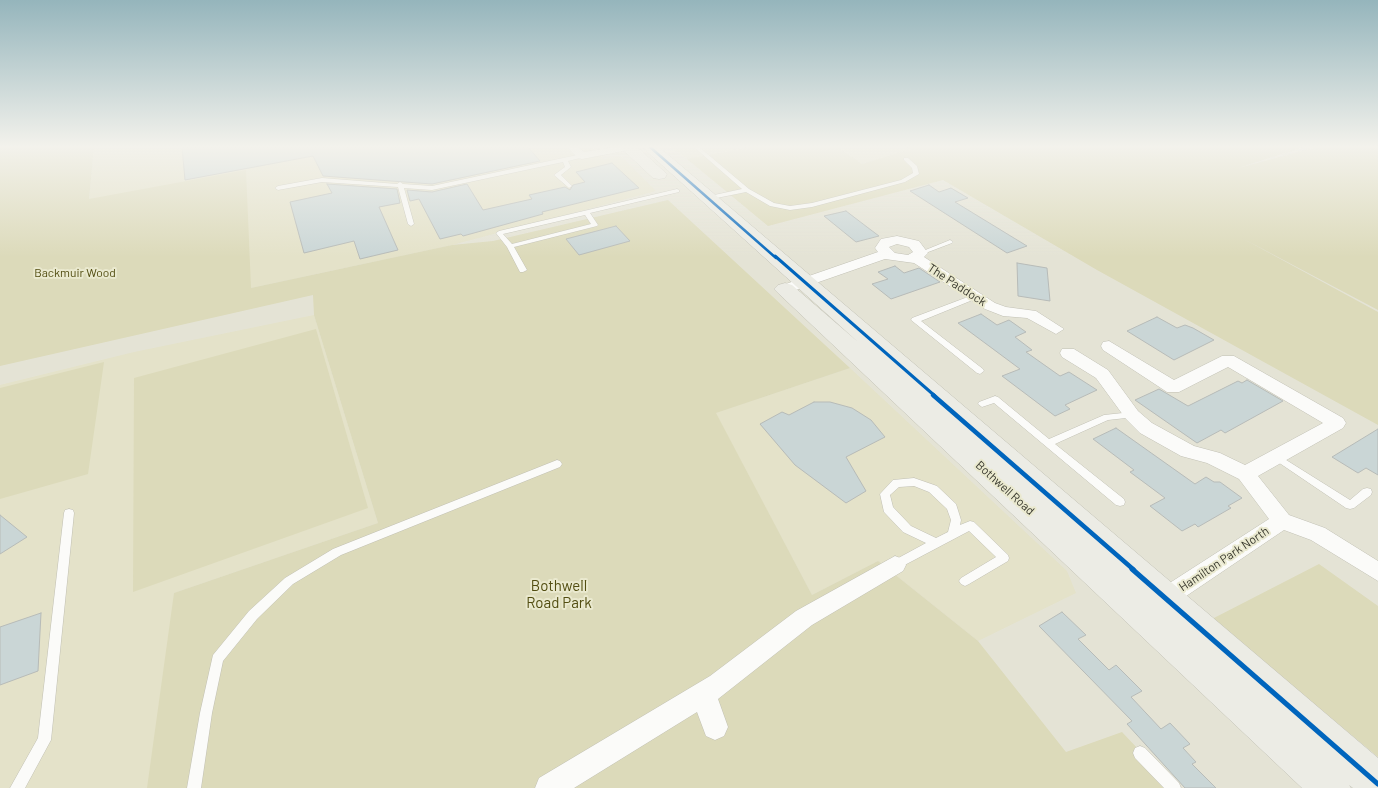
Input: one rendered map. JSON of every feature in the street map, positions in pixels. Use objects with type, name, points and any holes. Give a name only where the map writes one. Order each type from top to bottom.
[{"type":"main road","name":"Bothwell Road","points":[[682,184],[794,285],[1141,612],[1317,782]]},
{"type":"main road","name":"Bothwell Road","points":[[794,285],[1166,597],[1378,784]]},
{"type":"street","name":"The Paddock","points":[[918,256],[897,259],[886,254],[882,248],[883,244],[897,240],[914,244],[918,256],[976,297],[1004,311],[1031,314],[1056,329]]},
{"type":"street","name":"The Paddock","points":[[794,285],[886,254]]},
{"type":"street","points":[[1110,346],[1174,388],[1228,360],[1337,423],[1275,456],[1246,474]]},
{"type":"street","name":"Hamilton Park North","points":[[1068,353],[1102,374],[1132,414],[1146,428],[1161,438],[1188,451],[1213,458],[1246,474],[1282,521],[1141,612]]},
{"type":"street","points":[[1102,374],[1132,361]]},
{"type":"street","points":[[1282,521],[1318,534],[1378,572]]},
{"type":"street","points":[[549,788],[719,684],[804,618],[895,565]]},
{"type":"street","points":[[704,693],[715,727]]},
{"type":"lane","points":[[278,188],[301,184]]},
{"type":"lane","points":[[396,184],[432,188],[452,184]]},
{"type":"lane","points":[[400,184],[411,224]]},
{"type":"lane","points":[[740,184],[772,205],[790,208],[812,205],[892,184]]},
{"type":"lane","points":[[523,270],[510,246],[499,233],[586,212],[693,192],[747,190]]},
{"type":"lane","points":[[510,246],[595,225],[586,212]]},
{"type":"lane","points":[[918,256],[950,242]]},
{"type":"lane","points":[[976,297],[916,320],[980,371]]},
{"type":"lane","points":[[982,404],[995,399],[1120,502]]},
{"type":"lane","points":[[1048,443],[1107,416],[1132,414]]},
{"type":"lane","points":[[1275,456],[1350,505],[1367,492]]},
{"type":"lane","points":[[194,788],[217,660],[253,615],[290,581],[337,552],[557,464]]},
{"type":"lane","points":[[936,543],[907,529],[888,508],[885,494],[896,483],[914,482],[933,489],[952,507],[956,520],[953,534]]},
{"type":"lane","points":[[17,788],[44,740],[68,513]]},
{"type":"lane","points":[[895,565],[970,525],[1004,558],[965,582]]},
{"type":"lane","points":[[1140,753],[1174,788]]},
{"type":"shaded area","points":[[90,184],[649,184],[656,191],[452,245],[251,288],[89,199]]},
{"type":"shaded area","points":[[314,315],[378,523],[174,593],[161,788],[0,788],[0,385],[134,352]]},
{"type":"shaded area","points":[[850,368],[1067,571],[1076,593],[978,641],[878,561],[812,595],[715,413]]},
{"type":"green space","name":"Bothwell Road Park","points":[[0,184],[90,184],[89,199],[171,184],[247,184],[251,288],[452,245],[493,241],[668,200],[850,368],[716,413],[812,595],[878,561],[978,641],[1066,752],[1122,732],[1175,788],[147,788],[174,593],[378,523],[314,315],[313,295],[0,366]]},
{"type":"green space","points":[[717,184],[929,184],[768,226]]},
{"type":"green space","points":[[949,184],[1378,184],[1378,310],[1240,237],[1378,312],[1378,425],[1097,270]]},
{"type":"green space","points":[[316,329],[368,508],[133,592],[134,378]]},
{"type":"green space","points":[[104,362],[88,474],[0,499],[0,388]]},
{"type":"green space","points":[[1319,564],[1378,606],[1378,757],[1212,619]]},
{"type":"building","points":[[327,184],[397,189],[400,203],[379,207],[398,250],[360,259],[354,241],[304,253],[290,202],[332,193]]},
{"type":"building","points":[[467,184],[483,210],[532,199],[529,195],[565,187],[570,190],[573,185],[634,184],[639,188],[542,212],[543,214],[463,236],[461,234],[440,239],[419,199],[410,201],[407,190],[432,192]]},
{"type":"building","points":[[929,185],[939,192],[951,188],[968,198],[955,202],[1027,246],[1007,253],[910,191]]},
{"type":"building","points":[[846,211],[879,236],[856,242],[824,216]]},
{"type":"building","points":[[616,226],[630,241],[579,255],[566,239]]},
{"type":"building","points":[[1017,263],[1047,268],[1050,301],[1018,296]]},
{"type":"building","points":[[895,266],[904,273],[919,268],[940,282],[891,299],[872,284],[888,279],[878,272]]},
{"type":"building","points":[[981,314],[997,325],[1009,320],[1026,332],[1015,337],[1032,350],[1026,352],[1060,376],[1069,372],[1097,390],[1065,405],[1070,409],[1055,416],[1002,376],[1020,369],[958,323]]},
{"type":"building","points":[[1157,317],[1177,328],[1185,325],[1193,328],[1214,340],[1174,360],[1127,331]]},
{"type":"building","points":[[1247,380],[1283,401],[1225,433],[1221,430],[1197,443],[1135,400],[1159,389],[1188,406],[1238,381],[1242,383]]},
{"type":"building","points":[[814,402],[830,402],[852,408],[871,420],[885,437],[846,457],[866,491],[846,503],[795,465],[760,424],[782,412],[789,415]]},
{"type":"building","points":[[1116,428],[1195,484],[1206,477],[1214,482],[1220,482],[1242,498],[1228,506],[1231,508],[1198,527],[1195,524],[1182,531],[1150,506],[1165,498],[1130,472],[1134,470],[1093,439]]},
{"type":"building","points":[[1378,429],[1378,475],[1366,468],[1358,473],[1332,457]]},
{"type":"building","points":[[0,515],[27,537],[0,554]]},
{"type":"building","points":[[1062,612],[1086,635],[1078,639],[1109,670],[1116,665],[1142,691],[1131,697],[1161,729],[1170,723],[1190,744],[1183,748],[1196,762],[1192,764],[1216,788],[1185,788],[1127,724],[1132,721],[1039,626]]},
{"type":"building","points":[[41,613],[38,671],[0,685],[0,627]]},
{"type":"transit line","points":[[692,184],[1378,784]]},
{"type":"park label","name":"Backmuir Wood","points":[[75,273]]}]
